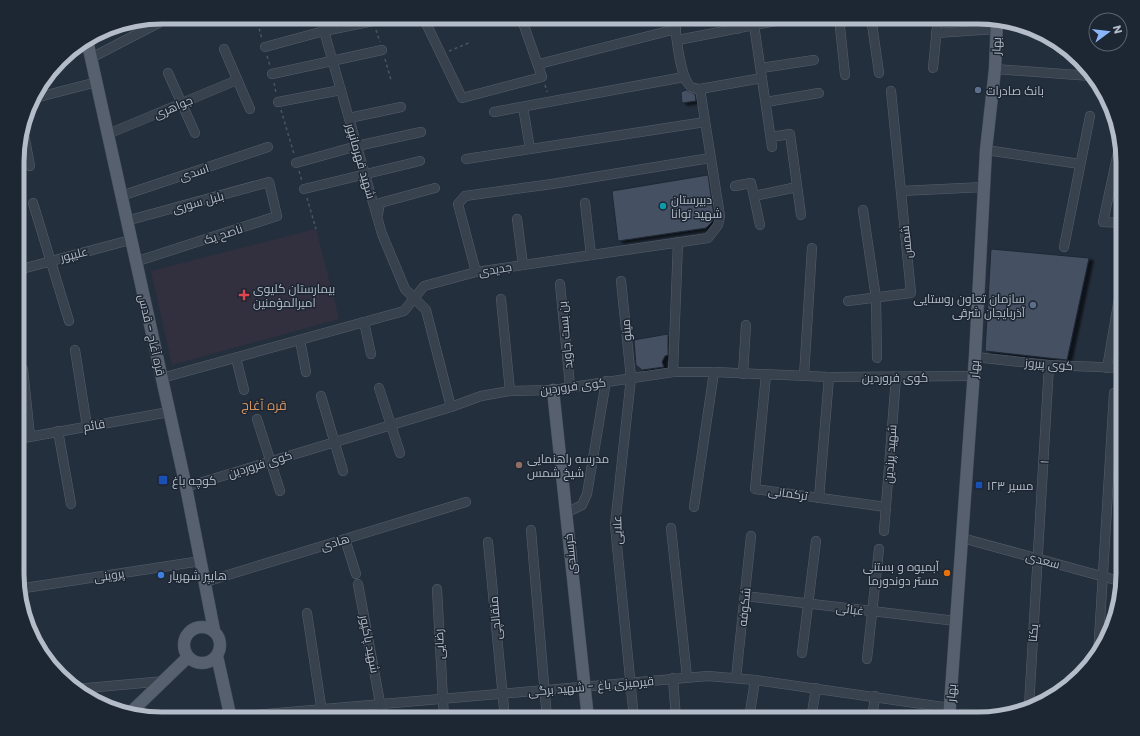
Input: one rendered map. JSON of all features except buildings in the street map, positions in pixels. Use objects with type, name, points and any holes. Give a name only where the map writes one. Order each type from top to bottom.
[{"type":"main road","name":"بهار","points":[[949,712],[975,357],[986,150],[995,69],[997,25]]},
{"type":"main road","name":"قره آغاج - قدس","points":[[88,45],[130,240],[186,487],[214,630]]},
{"type":"main road","name":"خرسندی","points":[[552,390],[587,712]]},
{"type":"main road","points":[[204,626],[214,630],[220,638],[221,647],[217,656],[208,663],[197,663],[188,657],[184,646],[186,635],[194,628],[204,626]]},
{"type":"main road","points":[[217,656],[230,712]]},
{"type":"main road","points":[[134,709],[165,681],[188,657]]},
{"type":"street","points":[[91,58],[156,24]]},
{"type":"street","name":"شهید قهرمانپور","points":[[322,24],[382,234],[405,289],[426,310],[451,407]]},
{"type":"street","points":[[265,47],[324,31],[358,24]]},
{"type":"street","points":[[427,24],[462,98],[542,77],[539,64],[524,24]]},
{"type":"street","points":[[675,24],[683,72],[691,87],[700,89],[762,78]]},
{"type":"street","points":[[736,24],[737,29]]},
{"type":"street","points":[[678,40],[759,24]]},
{"type":"street","points":[[840,24],[845,75]]},
{"type":"street","points":[[872,24],[879,73]]},
{"type":"street","points":[[933,68],[937,24]]},
{"type":"street","points":[[754,25],[772,147]]},
{"type":"street","points":[[936,33],[992,25]]},
{"type":"street","points":[[539,64],[676,29]]},
{"type":"street","points":[[224,49],[250,109]]},
{"type":"street","points":[[272,74],[382,50]]},
{"type":"street","points":[[760,68],[814,60]]},
{"type":"street","points":[[995,69],[1086,76]]},
{"type":"street","points":[[168,72],[195,133]]},
{"type":"street","points":[[494,112],[549,102],[683,72]]},
{"type":"street","name":"جواهری","points":[[108,134],[238,80]]},
{"type":"street","points":[[40,98],[97,82]]},
{"type":"street","name":"جدیدی","points":[[162,378],[404,311],[424,286],[476,272],[708,238],[718,225],[720,216],[700,89]]},
{"type":"street","points":[[278,102],[341,90]]},
{"type":"street","name":"شمس","points":[[876,298],[911,293],[890,91]]},
{"type":"street","points":[[766,102],[819,93]]},
{"type":"street","points":[[349,118],[401,107]]},
{"type":"street","points":[[523,107],[530,149]]},
{"type":"street","points":[[1064,248],[1090,116]]},
{"type":"street","points":[[466,159],[705,122]]},
{"type":"street","points":[[296,163],[357,146],[421,132]]},
{"type":"street","points":[[771,137],[790,134],[801,215]]},
{"type":"street","points":[[25,143],[30,166]]},
{"type":"street","name":"اسدی","points":[[121,196],[268,147]]},
{"type":"street","points":[[986,150],[1080,164]]},
{"type":"street","points":[[476,272],[458,204],[465,196],[552,184],[710,158]]},
{"type":"street","points":[[304,189],[420,161]]},
{"type":"street","points":[[1116,162],[1103,222],[1116,223]]},
{"type":"street","name":"بلبل سوری","points":[[126,221],[269,182]]},
{"type":"street","name":"ناصح یک","points":[[136,262],[277,216],[269,182]]},
{"type":"street","points":[[735,186],[751,183],[760,225]]},
{"type":"street","points":[[901,191],[984,186]]},
{"type":"street","points":[[754,196],[797,187]]},
{"type":"street","points":[[377,218],[380,203],[435,188]]},
{"type":"street","points":[[33,202],[69,321]]},
{"type":"street","points":[[585,203],[591,255]]},
{"type":"street","points":[[863,210],[876,298],[877,358]]},
{"type":"street","points":[[517,219],[523,265]]},
{"type":"street","name":"علیپور","points":[[24,268],[130,240]]},
{"type":"street","points":[[673,372],[678,242]]},
{"type":"street","points":[[804,376],[812,248]]},
{"type":"street","name":"مینو","points":[[621,281],[631,378]]},
{"type":"street","name":"بن بست جاوید","points":[[560,284],[570,386]]},
{"type":"street","points":[[848,301],[876,298]]},
{"type":"street","points":[[501,299],[510,391]]},
{"type":"street","points":[[1107,368],[1116,316]]},
{"type":"street","points":[[364,322],[371,354]]},
{"type":"street","points":[[743,374],[746,325]]},
{"type":"street","points":[[300,340],[306,372]]},
{"type":"street","points":[[75,350],[87,426]]},
{"type":"street","name":"کوی پیروز","points":[[975,357],[1050,366],[1116,368]]},
{"type":"street","points":[[236,358],[244,390]]},
{"type":"street","name":"۱","points":[[1038,559],[1050,366]]},
{"type":"street","name":"کوی فروردین","points":[[186,487],[270,460],[451,407],[480,396],[510,391],[552,390],[570,386],[673,372],[714,372],[829,377],[973,376]]},
{"type":"street","points":[[694,507],[714,372]]},
{"type":"street","name":"ترکمانی","points":[[766,375],[755,489],[886,507]]},
{"type":"street","points":[[819,498],[829,377]]},
{"type":"street","name":"شهید پرندین","points":[[884,531],[896,377]]},
{"type":"street","name":"علایی","points":[[631,378],[615,525],[633,712]]},
{"type":"street","points":[[24,379],[30,436]]},
{"type":"street","points":[[566,513],[582,505],[587,494],[606,381]]},
{"type":"street","points":[[379,388],[400,453]]},
{"type":"street","points":[[1099,640],[1114,393]]},
{"type":"street","points":[[321,396],[343,470]]},
{"type":"street","name":"قائم","points":[[24,437],[169,412]]},
{"type":"street","points":[[257,418],[280,491]]},
{"type":"street","points":[[58,431],[71,504]]},
{"type":"street","name":"هادی","points":[[205,582],[466,502]]},
{"type":"street","points":[[671,528],[687,678]]},
{"type":"street","points":[[530,530],[547,712]]},
{"type":"street","name":"شکوفه","points":[[736,678],[751,536]]},
{"type":"street","points":[[346,538],[356,574]]},
{"type":"street","name":"سعدی","points":[[962,538],[1116,580]]},
{"type":"street","name":"متقالچی","points":[[488,542],[504,712]]},
{"type":"street","points":[[802,653],[816,542]]},
{"type":"street","points":[[867,659],[879,549]]},
{"type":"street","name":"یکتا","points":[[1028,703],[1038,559]]},
{"type":"street","name":"پروینی","points":[[25,588],[201,561]]},
{"type":"street","name":"شهید پاکپور","points":[[358,584],[383,712]]},
{"type":"street","name":"رضایی","points":[[436,589],[443,712]]},
{"type":"street","name":"غبائی","points":[[745,596],[956,621]]},
{"type":"street","points":[[306,613],[321,710]]},
{"type":"street","points":[[673,678],[675,712]]},
{"type":"street","name":"قیرمیزی باغ - شهید برگی","points":[[298,712],[673,678],[736,678],[755,680],[875,696],[945,712]]},
{"type":"street","points":[[750,712],[755,680]]},
{"type":"street","points":[[84,688],[165,681]]},
{"type":"street","points":[[812,712],[816,688]]},
{"type":"street","points":[[873,712],[875,696]]},
{"type":"path","points":[[258,24],[278,102],[316,229]]},
{"type":"path","points":[[442,54],[471,42]]},
{"type":"path","points":[[542,77],[549,102]]},
{"type":"shaded area","name":"بیمارستان کلیوی امیرالمؤمنین","points":[[316,229],[339,319],[172,365],[151,271]]},
{"type":"green space","points":[[959,708],[998,710],[987,712],[959,712]]},
{"type":"place","name":"بانک صادرات","points":[[978,90]]},
{"type":"place","name":"دبیرستان شهید توانا","points":[[663,206]]},
{"type":"place","name":"بیمارستان کلیوی امیرالمؤمنین","points":[[244,295]]},
{"type":"place","name":"سازمان تعاون روستایی آذربایجان شرقی","points":[[1033,305]]},
{"type":"place","name":"مدرسه راهنمایی شیخ شمس","points":[[519,465]]},
{"type":"place","name":"کوچه باغ","points":[[163,480]]},
{"type":"place","name":"مسیر ۱۲۳","points":[[979,485]]},
{"type":"place","name":"آبمیوه و بستنی مستر دوندورما","points":[[947,573]]},
{"type":"place","name":"هایپر شهریار","points":[[161,575]]},
{"type":"district","name":"قره آغاج","points":[[264,405]]}]
